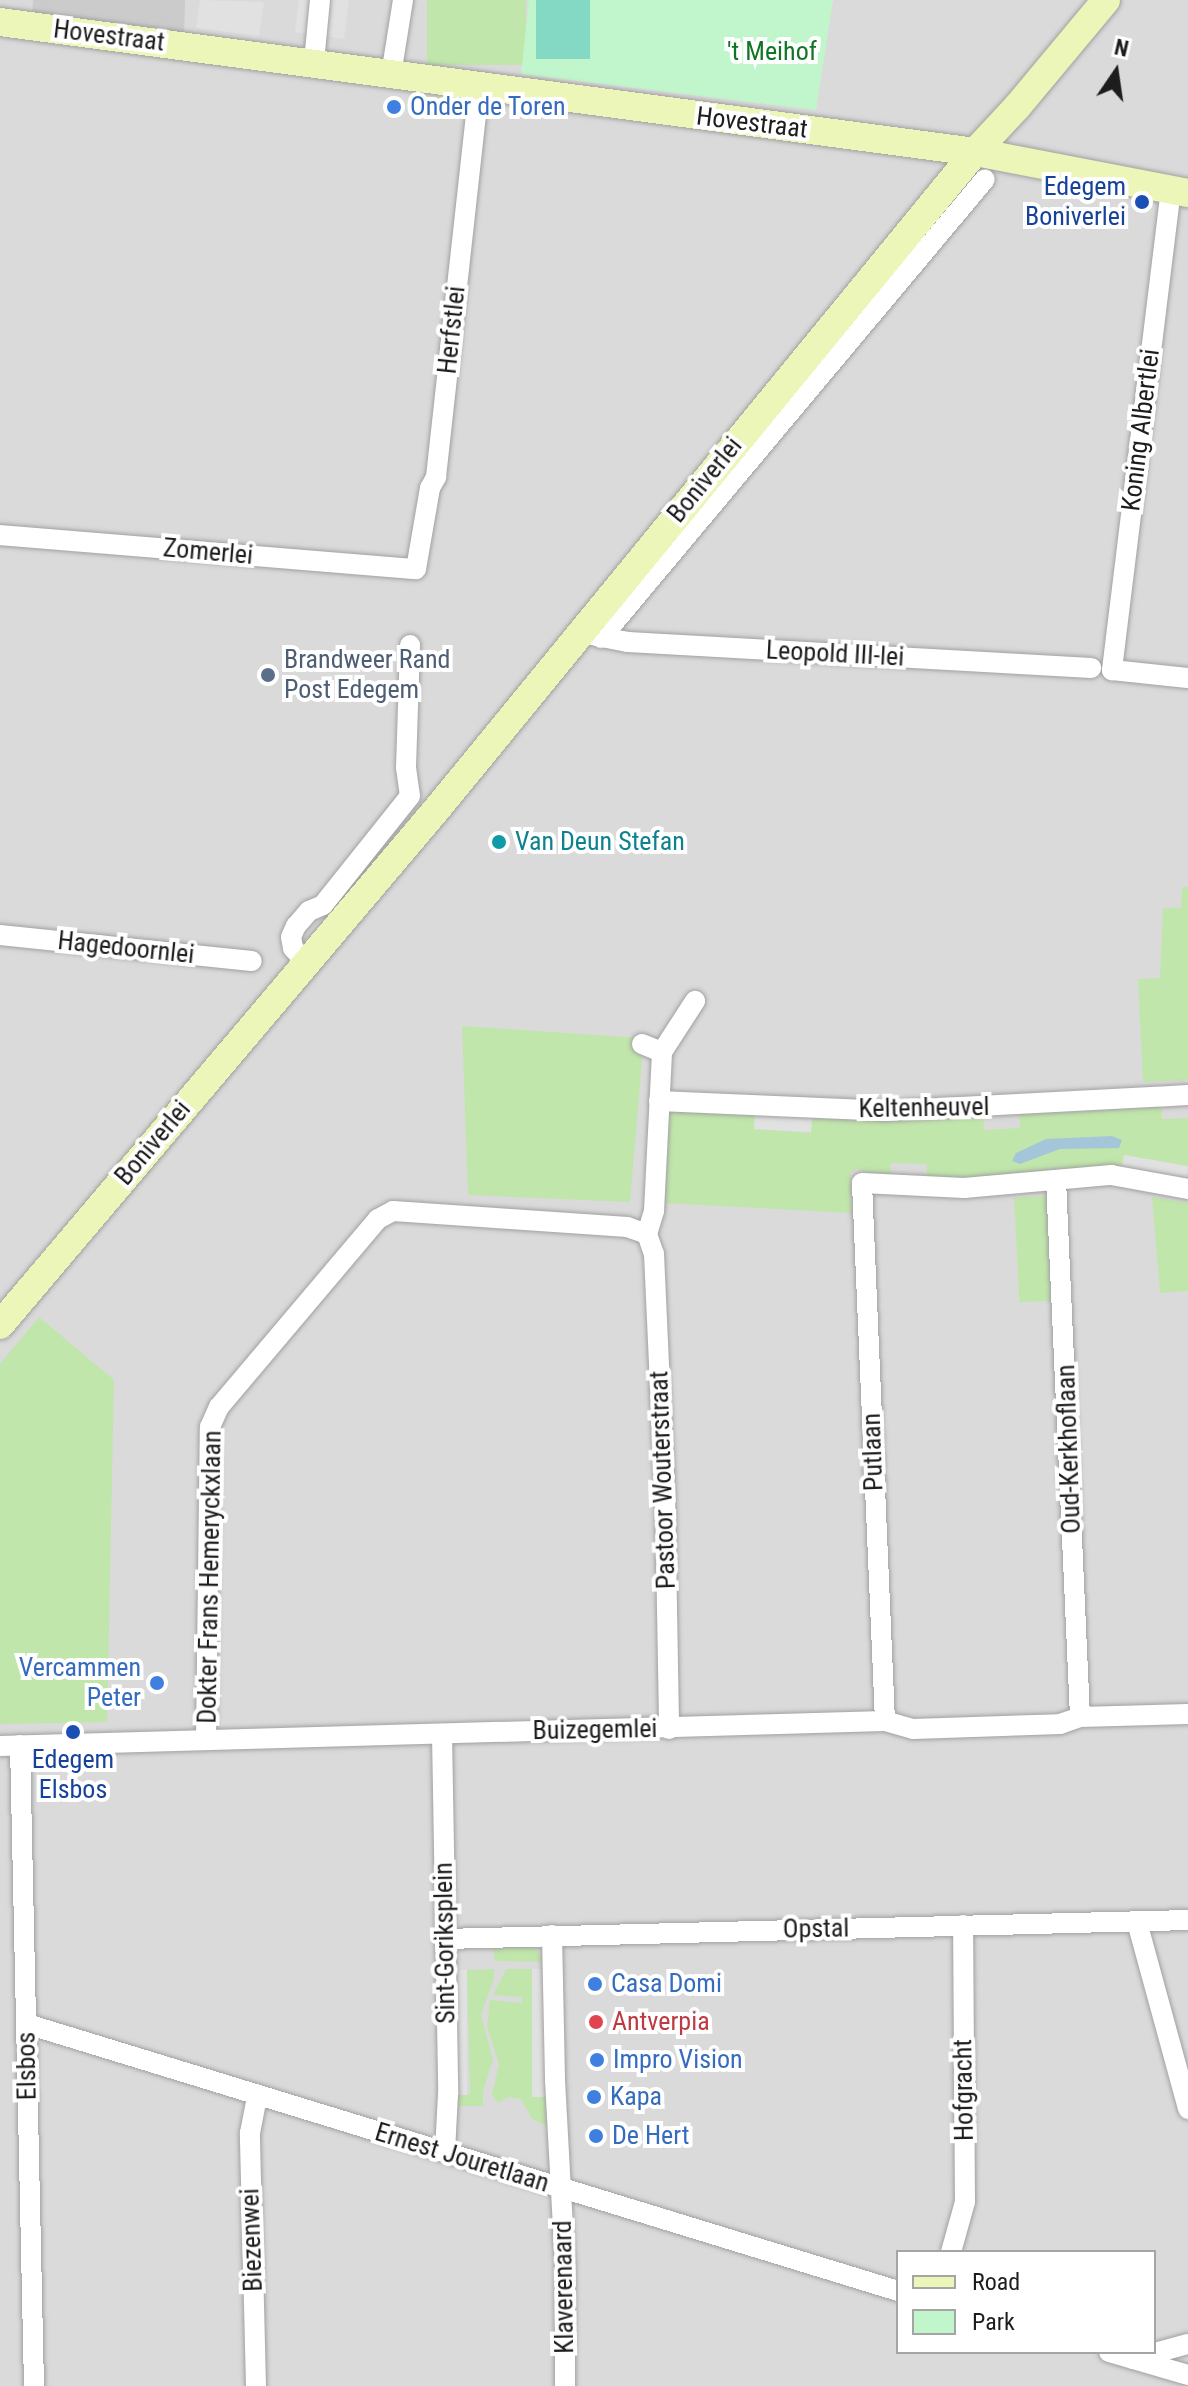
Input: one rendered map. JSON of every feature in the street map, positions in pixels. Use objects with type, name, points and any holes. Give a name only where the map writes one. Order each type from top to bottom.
[{"type":"main road","name":"Boniverlei","points":[[0,1325],[437,809],[591,635],[975,152],[1017,107],[1106,0]]},
{"type":"main road","name":"Hovestraat","points":[[0,22],[975,152],[1179,191]]},
{"type":"street","points":[[314,62],[320,0]]},
{"type":"street","points":[[391,75],[403,0]]},
{"type":"street","name":"Herfstlei","points":[[416,569],[430,488],[436,477],[479,88]]},
{"type":"street","name":"Boniverlei","points":[[591,635],[985,179]]},
{"type":"street","name":"Koning Albertlei","points":[[1101,669],[1179,191]]},
{"type":"street","name":"Zomerlei","points":[[0,535],[416,569]]},
{"type":"street","name":"Leopold III-lei","points":[[591,635],[1101,669],[1188,678]]},
{"type":"street","points":[[306,962],[293,948],[291,937],[296,926],[309,911],[323,905],[410,796],[406,767],[410,645]]},
{"type":"street","points":[[410,796],[437,809]]},
{"type":"street","name":"Hagedoornlei","points":[[0,935],[252,961]]},
{"type":"street","points":[[647,1234],[654,1211],[662,1052],[695,1001]]},
{"type":"street","points":[[642,1044],[662,1052]]},
{"type":"street","name":"Keltenheuvel","points":[[659,1101],[884,1111],[1188,1095]]},
{"type":"street","points":[[1056,1180],[1111,1175],[1188,1189]]},
{"type":"street","name":"Putlaan","points":[[885,1721],[862,1183],[964,1188],[1056,1180]]},
{"type":"street","name":"Oud-Kerkhoflaan","points":[[1056,1180],[1080,1717]]},
{"type":"street","name":"Dokter Frans Hemeryckxlaan","points":[[206,1740],[210,1427],[219,1407],[378,1219],[393,1211],[627,1227],[647,1234]]},
{"type":"street","name":"Pastoor Wouterstraat","points":[[647,1234],[654,1254],[665,1493],[669,1729]]},
{"type":"street","name":"Buizegemlei","points":[[10,1745],[885,1721],[913,1729],[1060,1724],[1080,1717],[1188,1714]]},
{"type":"street","name":"Sint-Goriksplein","points":[[442,1734],[448,2094],[445,2152]]},
{"type":"street","name":"Elsbos","points":[[10,1745],[27,2024],[34,2386]]},
{"type":"street","name":"Opstal","points":[[444,1939],[1188,1920]]},
{"type":"street","points":[[1137,1922],[1188,2109]]},
{"type":"street","name":"Hofgracht","points":[[952,2250],[965,2202],[963,1925]]},
{"type":"street","points":[[552,1935],[561,2188]]},
{"type":"street","name":"Ernest Jouretlaan","points":[[27,2024],[896,2290]]},
{"type":"street","name":"Biezenwei","points":[[256,2386],[250,2133],[257,2096]]},
{"type":"street","name":"Klaverenaard","points":[[561,2188],[565,2386]]},
{"type":"street","points":[[1156,2353],[1188,2344]]},
{"type":"street","points":[[1116,2354],[1188,2375]]},
{"type":"street","points":[[1133,2359],[1151,2354]]},
{"type":"shaded area","points":[[0,0],[1188,0],[1188,2386],[0,2386]]},
{"type":"shaded area","points":[[33,0],[185,0],[184,33],[32,15]]},
{"type":"shaded area","points":[[200,0],[264,2],[259,36],[196,28]]},
{"type":"shaded area","points":[[299,0],[349,0],[344,39],[295,32]]},
{"type":"shaded area","points":[[755,1113],[812,1116],[811,1132],[754,1129]]},
{"type":"shaded area","points":[[1124,1155],[1188,1166],[1185,1182],[1121,1171]]},
{"type":"shaded area","points":[[532,1969],[545,1969],[545,2097],[532,2097]]},
{"type":"shaded area","points":[[454,1970],[467,1970],[467,2095],[454,2095]]},
{"type":"green space","points":[[427,0],[526,0],[526,65],[427,65]]},
{"type":"green space","name":"'t Meihof","points":[[529,0],[833,0],[816,110],[521,74]]},
{"type":"green space","points":[[536,0],[590,0],[590,59],[536,59]]},
{"type":"green space","points":[[1182,887],[1188,887],[1188,1080],[1143,1082],[1138,979],[1160,978],[1163,908],[1181,908]]},
{"type":"green space","points":[[462,1026],[640,1038],[643,1049],[630,1202],[468,1195]]},
{"type":"green space","points":[[1161,1103],[1162,1119],[1188,1118],[1188,1166],[1124,1155],[1121,1171],[1049,1169],[1043,1176],[926,1180],[927,1164],[891,1163],[890,1178],[856,1169],[850,1173],[852,1213],[664,1203],[668,1115],[680,1108],[755,1113],[754,1129],[811,1133],[812,1116],[983,1114],[984,1130],[1020,1128],[1019,1112]]},
{"type":"green space","points":[[1047,1196],[1052,1301],[1020,1303],[1014,1198]]},
{"type":"green space","points":[[1152,1197],[1188,1203],[1188,1291],[1160,1293]]},
{"type":"green space","points":[[39,1317],[114,1380],[107,1722],[0,1724],[0,1364]]},
{"type":"green space","points":[[528,1946],[537,1949],[543,1962],[495,1961],[493,1947]]},
{"type":"green space","points":[[494,1969],[494,1979],[481,2015],[493,2060],[483,2091],[483,2106],[458,2106],[457,2095],[470,2094],[467,1970]]},
{"type":"green space","points":[[506,1969],[532,1969],[535,2097],[547,2097],[548,2126],[532,2119],[521,2099],[509,2097],[498,2103],[492,2095],[499,2064],[487,2026],[490,2000],[522,2003],[522,1997],[493,1995]]},
{"type":"water","points":[[1112,1136],[1122,1140],[1119,1148],[1060,1149],[1020,1164],[1012,1161],[1016,1153],[1046,1139]]},
{"type":"place","name":"Onder de Toren","points":[[394,107]]},
{"type":"place","name":"Edegem Boniverlei","points":[[1142,202]]},
{"type":"place","name":"Brandweer Rand Post Edegem","points":[[268,675]]},
{"type":"place","name":"Van Deun Stefan","points":[[499,842]]},
{"type":"place","name":"Vercammen Peter","points":[[157,1683]]},
{"type":"place","name":"Edegem Elsbos","points":[[73,1732]]},
{"type":"place","name":"Casa Domi","points":[[595,1984]]},
{"type":"place","name":"Antverpia","points":[[596,2022]]},
{"type":"place","name":"Impro Vision","points":[[597,2060]]},
{"type":"place","name":"Kapa","points":[[594,2097]]},
{"type":"place","name":"De Hert","points":[[596,2136]]}]
